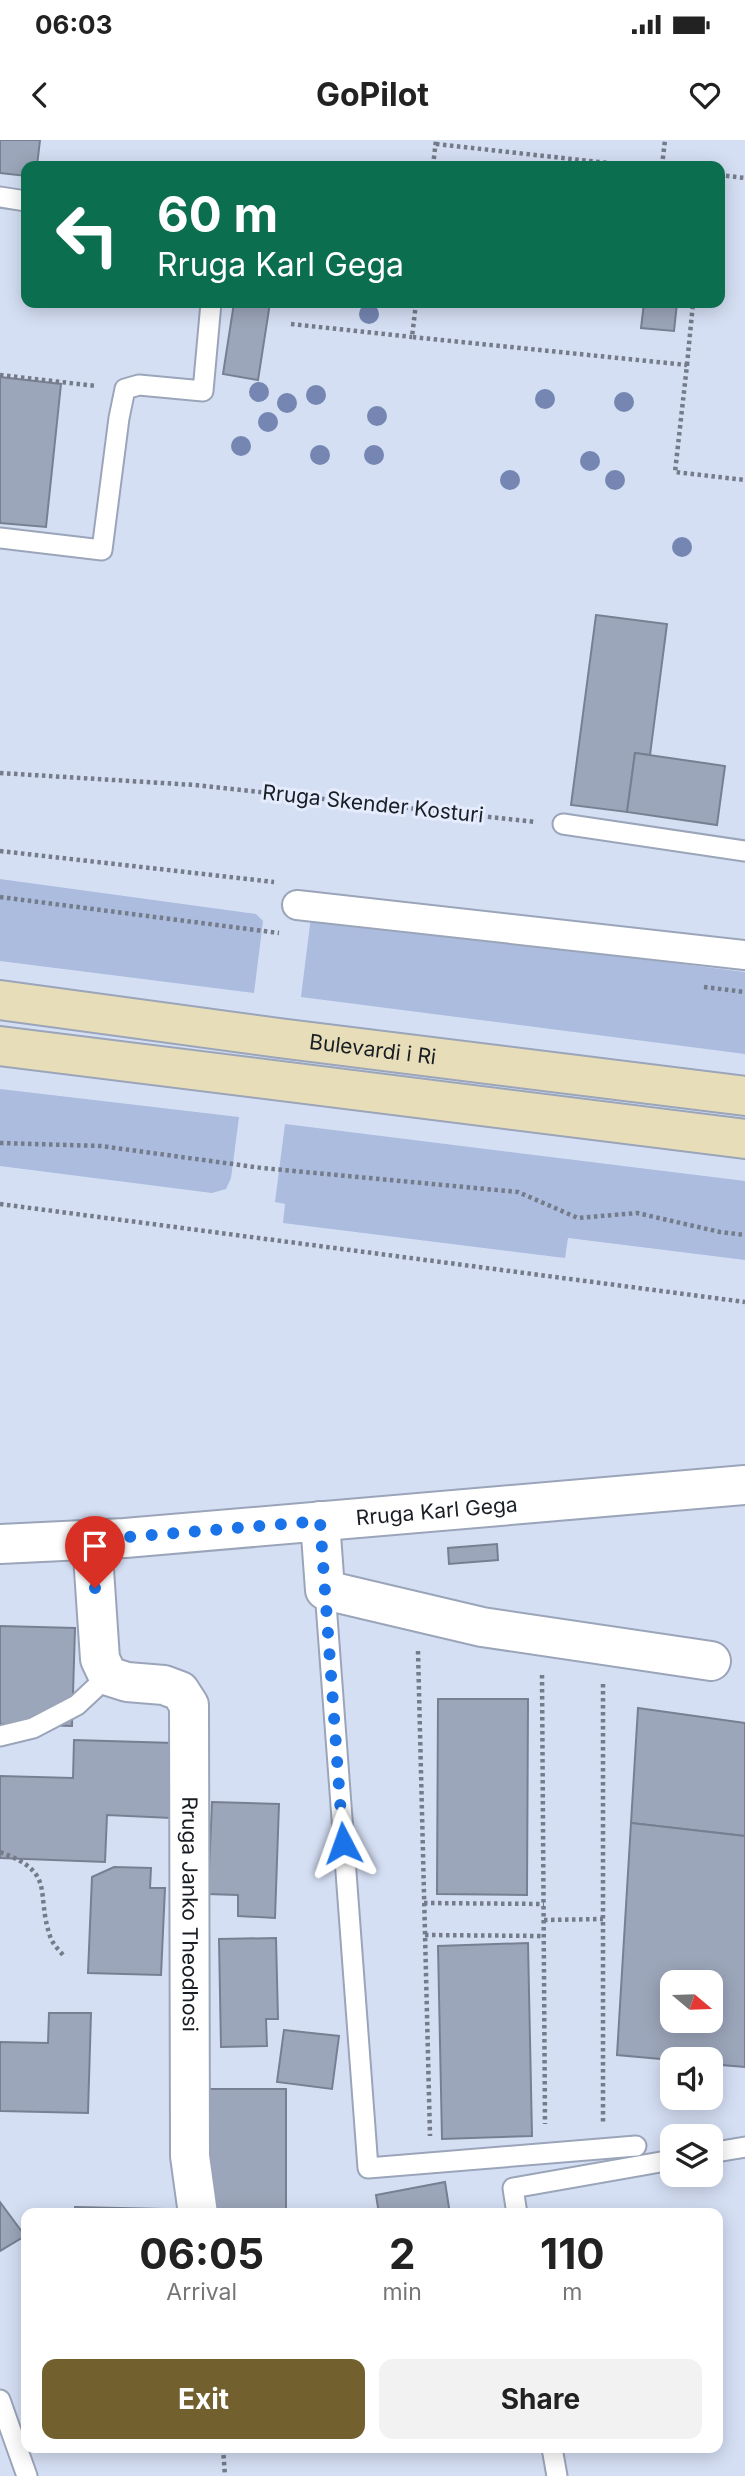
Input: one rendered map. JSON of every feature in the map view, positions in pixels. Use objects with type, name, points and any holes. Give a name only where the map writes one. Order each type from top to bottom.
[{"type":"main road","name":"Bulevardi i Ri","points":[[0,999],[279,1038],[745,1096]]},
{"type":"main road","name":"Bulevardi i Ri","points":[[0,1046],[745,1139]]},
{"type":"street","points":[[297,905],[745,955]]},
{"type":"street","name":"Rruga Karl Gega","points":[[0,1544],[92,1540],[745,1485]]},
{"type":"street","points":[[320,1521],[325,1590],[482,1628],[711,1661]]},
{"type":"street","points":[[92,1540],[100,1659],[108,1676]]},
{"type":"street","name":"Rruga Janko Theodhosi","points":[[108,1676],[127,1682],[164,1685],[180,1691],[189,1705],[190,2156],[197,2208]]},
{"type":"lane","points":[[0,197],[21,200]]},
{"type":"lane","points":[[0,538],[102,550],[125,389],[139,385],[204,391],[211,308]]},
{"type":"lane","points":[[563,824],[745,851]]},
{"type":"lane","points":[[325,1590],[368,2168],[636,2146]]},
{"type":"lane","points":[[0,1736],[33,1728],[77,1705],[108,1676]]},
{"type":"lane","points":[[723,2151],[745,2147]]},
{"type":"lane","points":[[516,2208],[513,2188],[660,2162]]},
{"type":"lane","points":[[0,2400],[27,2476]]},
{"type":"lane","points":[[553,2453],[557,2476]]},
{"type":"path","points":[[663,161],[665,140]]},
{"type":"path","points":[[434,161],[436,142],[594,161]]},
{"type":"path","points":[[725,175],[745,177]]},
{"type":"path","points":[[412,337],[415,308]]},
{"type":"path","points":[[693,308],[675,472],[745,480]]},
{"type":"path","points":[[290,324],[687,365]]},
{"type":"path","points":[[0,375],[125,389]]},
{"type":"path","name":"Rruga Skender Kosturi","points":[[0,773],[195,785],[563,824]]},
{"type":"path","points":[[0,851],[295,885],[297,905]]},
{"type":"path","points":[[0,897],[262,930]]},
{"type":"path","points":[[0,1143],[101,1146],[262,1168],[517,1192],[578,1218],[637,1213],[745,1235]]},
{"type":"path","points":[[0,1204],[745,1302]]},
{"type":"path","points":[[416,1612],[430,2163]]},
{"type":"path","points":[[542,1636],[545,2153]]},
{"type":"path","points":[[603,1646],[603,2148]]},
{"type":"path","points":[[0,1852],[33,1869],[41,1883],[50,1938],[63,1955]]},
{"type":"path","points":[[424,1903],[544,1904]]},
{"type":"path","points":[[544,1920],[603,1919]]},
{"type":"path","points":[[425,1935],[544,1936]]},
{"type":"path","points":[[223,2453],[225,2476]]},
{"type":"shaded area","points":[[0,879],[256,914],[263,921],[254,993],[0,961]]},
{"type":"shaded area","points":[[311,917],[745,972],[745,1054],[301,997]]},
{"type":"shaded area","points":[[0,1089],[239,1117],[231,1178],[226,1189],[212,1193],[0,1166]]},
{"type":"shaded area","points":[[285,1124],[745,1181],[745,1260],[568,1238],[565,1258],[283,1223],[285,1204],[275,1202]]},
{"type":"building","points":[[0,140],[40,140],[38,161],[21,161],[21,175],[0,173]]},
{"type":"building","points":[[233,308],[269,308],[258,380],[223,374]]},
{"type":"building","points":[[643,308],[676,308],[674,331],[641,328]]},
{"type":"building","points":[[0,377],[61,384],[46,527],[0,523]]},
{"type":"building","points":[[596,615],[667,624],[650,755],[635,753],[627,812],[571,805]]},
{"type":"building","points":[[635,753],[725,766],[717,825],[627,812]]},
{"type":"building","points":[[497,1544],[498,1560],[449,1564],[448,1548]]},
{"type":"building","points":[[0,1626],[75,1628],[72,1726],[0,1724]]},
{"type":"building","points":[[438,1699],[528,1699],[527,1895],[437,1894]]},
{"type":"building","points":[[638,1708],[745,1723],[745,1836],[631,1823]]},
{"type":"building","points":[[74,1740],[174,1743],[171,1818],[107,1815],[105,1862],[0,1858],[0,1776],[73,1778]]},
{"type":"building","points":[[212,1802],[279,1804],[275,1918],[238,1916],[238,1895],[208,1894]]},
{"type":"building","points":[[631,1823],[745,1836],[745,2067],[723,2065],[723,2047],[660,2047],[660,2059],[617,2055]]},
{"type":"building","points":[[114,1867],[151,1868],[150,1888],[165,1888],[161,1975],[88,1973],[92,1877]]},
{"type":"building","points":[[276,1938],[278,2019],[266,2019],[267,2046],[221,2047],[219,1939]]},
{"type":"building","points":[[528,1943],[532,2136],[442,2139],[438,1946]]},
{"type":"building","points":[[49,2013],[91,2013],[88,2113],[0,2111],[0,2042],[48,2043]]},
{"type":"building","points":[[284,2030],[339,2036],[332,2089],[277,2082]]},
{"type":"building","points":[[199,2089],[286,2089],[286,2208],[199,2208]]},
{"type":"building","points":[[445,2182],[449,2208],[378,2208],[376,2195]]},
{"type":"building","points":[[0,2202],[21,2231],[21,2238],[0,2251]]},
{"type":"route","points":[[95,1588],[92,1540],[320,1521],[343,1843]]}]
